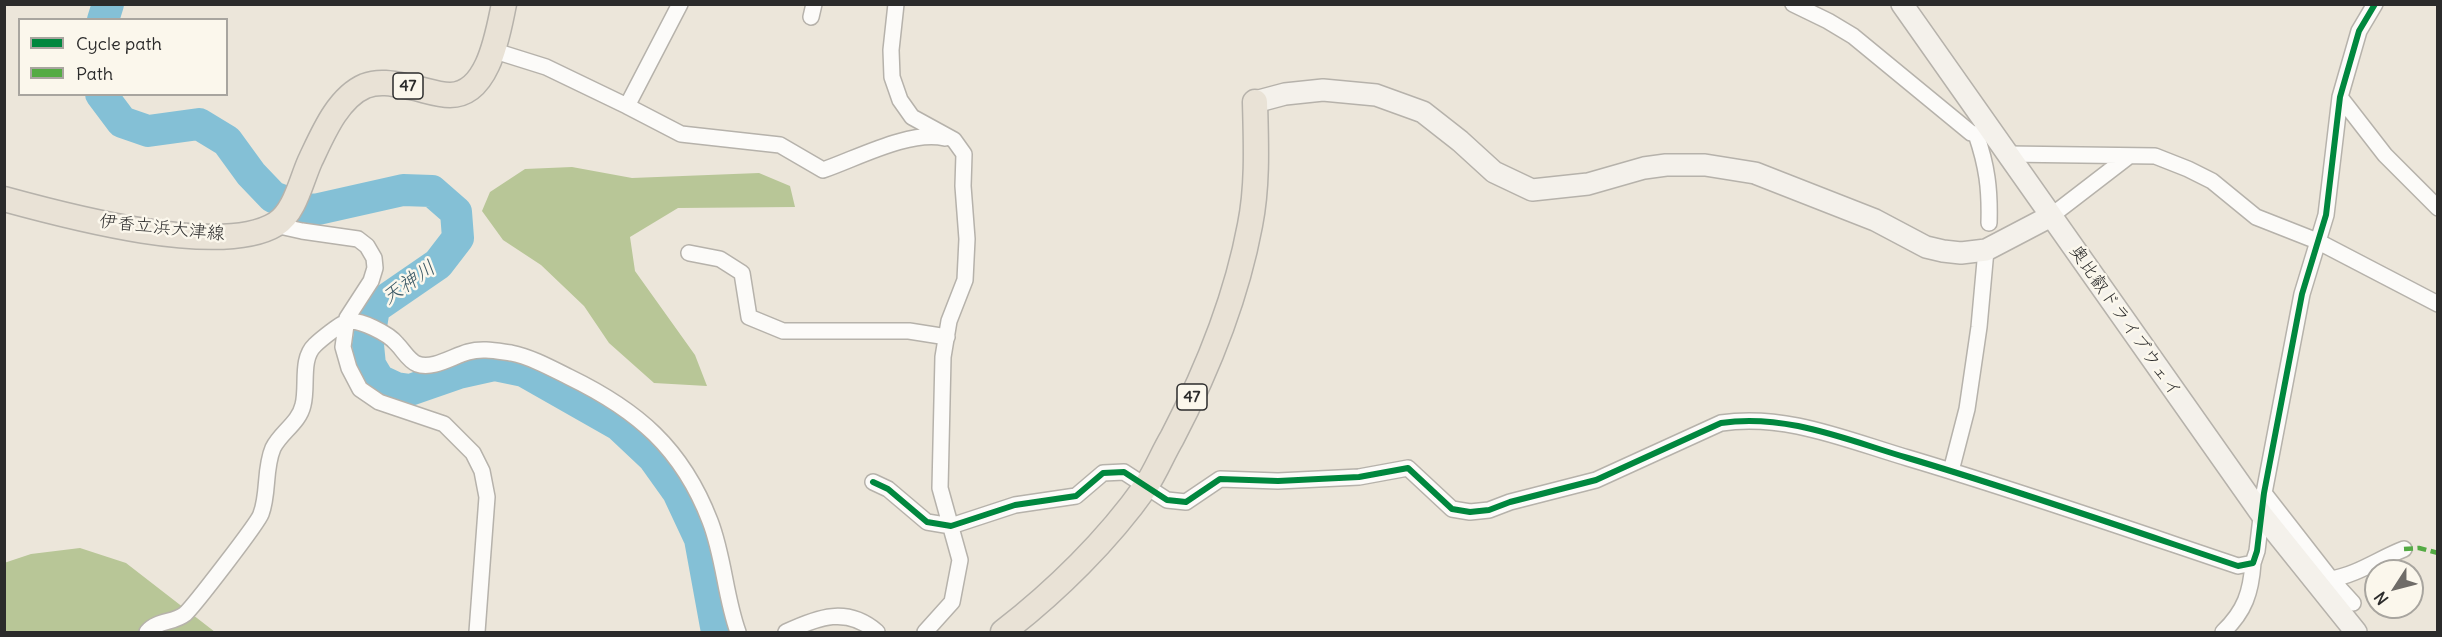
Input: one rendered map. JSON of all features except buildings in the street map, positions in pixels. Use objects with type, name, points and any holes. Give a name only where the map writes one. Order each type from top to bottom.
[{"type":"main road","name":"47","points":[[282,219],[325,131],[349,96],[365,86],[386,82],[450,95],[461,93],[479,80],[495,51],[504,4]]},
{"type":"main road","name":"47","points":[[1003,633],[1028,613],[1086,558],[1146,485],[1186,411],[1218,338],[1235,288],[1251,223],[1255,165],[1255,102]]},
{"type":"main road","name":"伊香立浜大津線","points":[[4,199],[80,219],[146,231],[221,237],[247,234],[282,219]]},
{"type":"street","points":[[627,106],[680,4]]},
{"type":"street","points":[[896,4],[891,68],[900,100],[912,117],[954,140],[964,154],[963,186],[967,239],[965,279],[949,321],[943,357],[940,488],[960,560],[952,602],[925,633]]},
{"type":"street","points":[[1793,4],[1853,36],[1961,125],[1982,131],[1989,182],[1989,223]]},
{"type":"street","name":"奥比叡ドライブウェイ","points":[[1902,4],[1982,131],[2007,154],[2262,514],[2356,633]]},
{"type":"street","points":[[2223,633],[2232,624],[2251,590],[2253,562],[2258,551],[2265,493],[2302,294],[2326,214],[2340,98],[2359,31],[2375,4]]},
{"type":"street","points":[[495,51],[546,67],[681,134],[780,145],[824,170],[910,138],[933,136],[954,140]]},
{"type":"street","points":[[1255,102],[1285,94],[1323,90],[1376,95],[1423,112],[1494,172],[1532,190],[1588,184],[1655,166],[1706,165],[1755,173],[1875,220],[1926,247],[1961,253],[1986,250],[2051,216],[2129,156]]},
{"type":"street","points":[[2340,98],[2385,155],[2438,208]]},
{"type":"street","points":[[2007,154],[2155,156],[2188,168],[2212,181],[2256,217],[2318,241],[2438,304]]},
{"type":"street","points":[[282,219],[302,231],[357,239],[367,246],[374,258],[375,268],[344,347],[349,368],[360,389],[379,402],[444,424],[473,453],[482,471],[487,497],[477,633]]},
{"type":"street","points":[[1951,471],[1967,409],[1979,327],[1986,250]]},
{"type":"street","points":[[689,253],[720,259],[742,273],[749,317],[783,331],[909,331],[946,337]]},
{"type":"street","points":[[353,322],[388,334],[418,365],[432,365],[468,352],[488,349],[514,354],[537,362],[615,402],[653,431],[693,485],[710,521],[738,633]]},
{"type":"street","points":[[147,633],[153,626],[185,614],[261,516],[268,465],[274,446],[293,425],[303,407],[307,359],[314,346],[353,322]]},
{"type":"street","points":[[873,482],[888,489],[927,522],[951,526],[1015,505],[1076,496],[1103,473],[1124,472],[1167,500],[1186,502],[1220,479],[1278,481],[1359,477],[1408,468],[1452,509],[1470,512],[1489,510],[1510,502],[1596,480],[1721,423],[1742,420],[1775,421],[1804,427],[1951,471],[2238,566],[2253,562]]},
{"type":"street","points":[[2265,493],[2331,579],[2353,603]]},
{"type":"street","points":[[2331,579],[2344,577],[2382,557],[2404,549]]},
{"type":"street","points":[[786,633],[819,618],[835,616],[860,622],[877,633]]},
{"type":"green space","points":[[572,167],[632,178],[759,173],[790,186],[795,207],[678,208],[630,237],[635,271],[695,355],[707,386],[654,383],[609,343],[584,306],[541,265],[503,240],[482,211],[490,192],[525,169]]},
{"type":"green space","points":[[80,548],[126,563],[215,632],[5,632],[4,563],[31,554]]},
{"type":"waterway","name":"天神川","points":[[104,18],[108,4]]},
{"type":"waterway","name":"天神川","points":[[102,96],[122,122],[148,131],[199,124],[227,141],[251,174],[273,197],[302,208],[314,210],[403,190],[432,191],[456,212],[458,238],[438,264],[374,308],[368,345],[370,365],[379,380],[396,388],[410,390],[459,373],[495,365],[524,371],[619,425],[653,457],[678,492],[700,539],[717,632]]},
{"type":"marked path","points":[[2404,549],[2419,548],[2438,553]]},
{"type":"cycle path","points":[[873,482],[888,489],[927,522],[951,526],[1015,505],[1076,496],[1103,473],[1124,472],[1167,500],[1186,502],[1220,479],[1278,481],[1359,477],[1408,468],[1452,509],[1470,512],[1489,510],[1510,502],[1596,480],[1721,423],[1769,422],[1839,436],[2238,566],[2253,563],[2302,294],[2326,215],[2340,97],[2359,31],[2375,4]]}]
